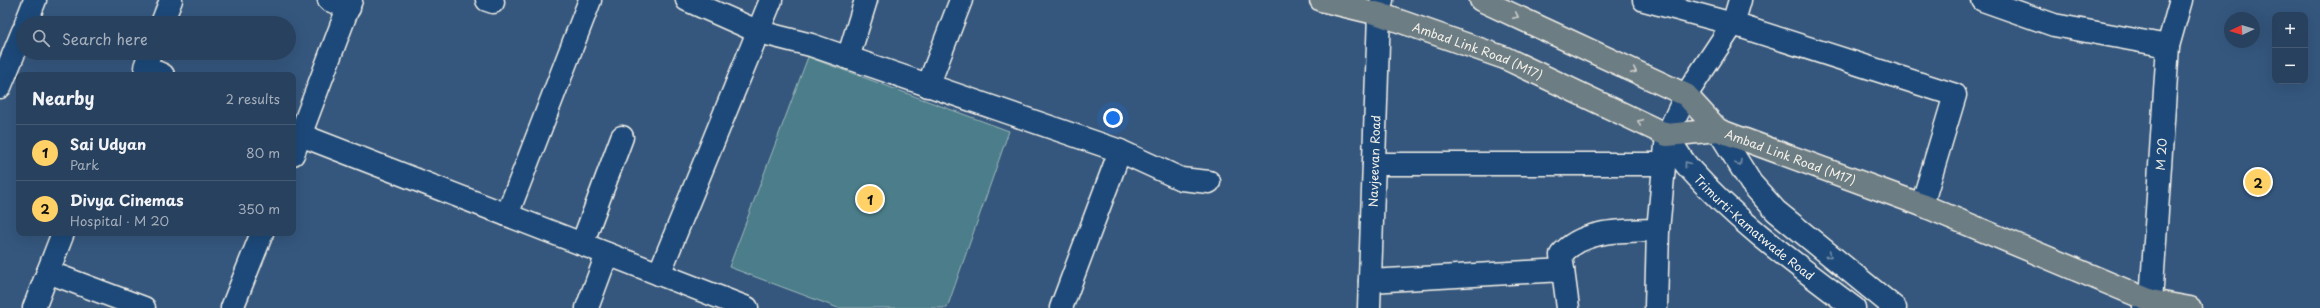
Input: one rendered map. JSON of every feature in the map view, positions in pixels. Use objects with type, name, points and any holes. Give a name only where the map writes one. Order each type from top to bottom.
[{"type":"main road","name":"Ambad Link Road (M17)","points":[[1321,0],[1380,7],[1505,58],[1666,135],[1718,130],[1922,205],[2148,304],[2190,308]]},
{"type":"main road","points":[[1481,0],[1686,95],[1718,130]]},
{"type":"street","points":[[29,16],[35,0]]},
{"type":"street","points":[[165,16],[171,0]]},
{"type":"street","points":[[296,138],[350,4],[329,0]]},
{"type":"street","points":[[507,215],[590,0]]},
{"type":"street","points":[[687,0],[759,32],[812,46],[1120,151],[1181,179],[1209,182]]},
{"type":"street","points":[[659,274],[771,0]]},
{"type":"street","points":[[848,58],[866,0]]},
{"type":"street","points":[[928,86],[961,0]]},
{"type":"street","points":[[1644,0],[1733,24],[1955,95],[1922,205]]},
{"type":"street","points":[[1656,308],[1658,230],[1662,164],[1666,135],[1686,95],[1733,24],[1740,0]]},
{"type":"street","points":[[1983,0],[2054,25],[2168,46]]},
{"type":"street","name":"M 20","points":[[2148,304],[2168,46],[2181,0]]},
{"type":"street","name":"Navjeevan Road","points":[[1369,308],[1380,7]]},
{"type":"street","points":[[0,87],[16,48]]},
{"type":"street","points":[[147,60],[144,67],[156,72]]},
{"type":"street","name":"Trimurti-Kamatwade Road","points":[[1718,130],[1751,183],[1776,211],[1895,308]]},
{"type":"street","name":"Trimurti-Kamatwade Road","points":[[1666,135],[1688,166],[1746,223],[1791,261],[1854,308]]},
{"type":"street","points":[[582,244],[622,137]]},
{"type":"street","points":[[296,140],[507,215],[747,308]]},
{"type":"street","points":[[1061,308],[1120,151]]},
{"type":"street","points":[[1374,164],[1662,164]]},
{"type":"street","points":[[1568,308],[1561,255],[1569,246],[1591,236],[1624,231],[1658,230]]},
{"type":"street","points":[[34,308],[62,236]]},
{"type":"street","points":[[232,308],[257,236]]},
{"type":"street","points":[[587,308],[607,254]]},
{"type":"street","points":[[1370,280],[1563,270]]},
{"type":"street","points":[[48,272],[144,308]]},
{"type":"green space","points":[[808,57],[1009,131],[947,308],[838,308],[729,267]]},
{"type":"place","name":"Divya Cinemas","points":[[2258,182]]},
{"type":"place","name":"Sai Udyan","points":[[870,199]]}]
